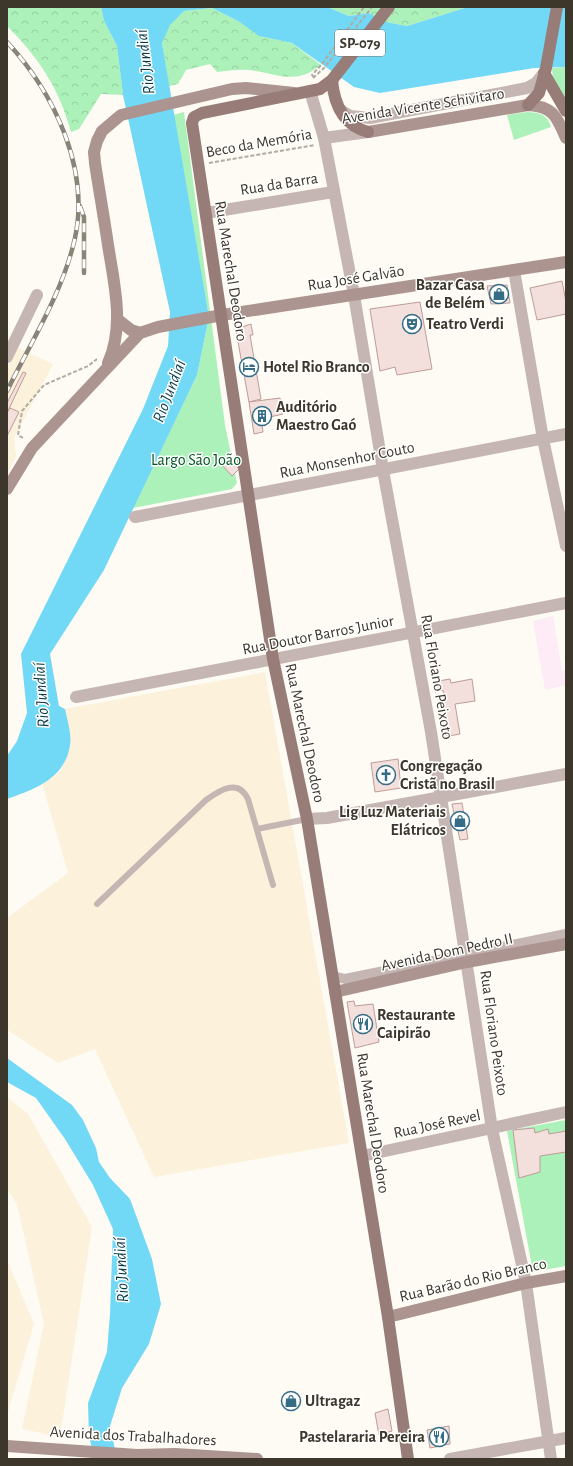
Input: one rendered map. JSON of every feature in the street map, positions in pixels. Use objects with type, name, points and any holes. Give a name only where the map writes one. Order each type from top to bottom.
[{"type":"main road","name":"SP-079","points":[[332,80],[388,7]]},
{"type":"main road","points":[[528,105],[539,93],[545,71],[557,7]]},
{"type":"main road","points":[[545,71],[566,111]]},
{"type":"main road","name":"Rua Marechal Deodoro","points":[[332,80],[320,89],[202,114],[194,117],[192,123],[206,213],[218,316],[249,495],[273,659],[307,819],[388,1317],[408,1459]]},
{"type":"main road","points":[[332,80],[333,97],[340,110],[352,124],[360,130],[368,132]]},
{"type":"main road","name":"Rua Marechal Deodoro","points":[[117,319],[94,152],[102,131],[121,116],[179,100],[232,89],[246,88],[297,94]]},
{"type":"main road","points":[[528,105],[544,107],[551,111],[557,118],[566,138]]},
{"type":"main road","name":"Avenida Vicente Schivitaro","points":[[368,132],[528,105]]},
{"type":"main road","name":"Rua José Galvão","points":[[140,333],[158,327],[218,316],[566,262]]},
{"type":"main road","points":[[7,489],[32,448],[140,333],[131,330],[117,319]]},
{"type":"main road","points":[[106,368],[116,340],[117,319]]},
{"type":"main road","name":"Avenida Dom Pedro II","points":[[335,992],[467,959],[566,944]]},
{"type":"main road","name":"Rua Barão do Rio Branco","points":[[388,1317],[526,1283],[566,1276]]},
{"type":"main road","name":"Avenida dos Trabalhadores","points":[[7,1446],[137,1454],[175,1454],[257,1459]]},
{"type":"street","name":"Avenida Vicente Schivitaro","points":[[340,110],[360,118],[370,118],[527,88],[536,83],[545,71]]},
{"type":"street","name":"Rua Floriano Peixoto","points":[[310,91],[324,141],[354,295],[383,470],[431,732],[492,1129],[526,1283],[551,1459]]},
{"type":"street","name":"Avenida Vicente Schivitaro","points":[[324,141],[368,132]]},
{"type":"street","name":"Rua da Barra","points":[[206,213],[333,192]]},
{"type":"street","points":[[514,270],[543,439],[566,546]]},
{"type":"street","points":[[7,357],[37,295]]},
{"type":"street","name":"Rua Monsenhor Couto","points":[[135,517],[566,434]]},
{"type":"street","name":"Rua Doutor Barros Junior","points":[[76,698],[566,603]]},
{"type":"street","points":[[307,819],[327,818],[566,774]]},
{"type":"street","points":[[333,976],[345,979],[467,959],[566,934]]},
{"type":"street","name":"Rua José Revel","points":[[362,1156],[566,1112]]},
{"type":"street","points":[[450,1459],[566,1438]]},
{"type":"lane","points":[[97,904],[206,800],[221,789],[237,788],[245,792],[273,885]]},
{"type":"lane","points":[[257,829],[307,819]]},
{"type":"path","points":[[316,71],[364,7]]},
{"type":"path","points":[[320,74],[372,7]]},
{"type":"path","name":"Beco da Memória","points":[[198,164],[324,141]]},
{"type":"path","points":[[23,438],[18,435],[20,415],[44,385],[88,366],[100,355]]},
{"type":"shaded area","points":[[18,348],[53,364],[14,438],[16,457],[7,473],[7,368]]},
{"type":"shaded area","points":[[553,616],[562,671],[566,670],[566,685],[545,690],[533,621]]},
{"type":"shaded area","points":[[265,672],[349,1143],[154,1177],[95,1049],[58,1063],[7,1030],[7,918],[68,873],[42,783],[61,771],[71,745],[65,709]]},
{"type":"shaded area","points":[[7,1097],[28,1114],[92,1227],[60,1437],[22,1429],[44,1324],[17,1204],[7,1189]]},
{"type":"shaded area","points":[[7,1260],[34,1324],[7,1415]]},
{"type":"green space","points":[[7,7],[101,7],[104,21],[117,46],[123,95],[101,94],[79,129],[71,132],[60,101],[46,74],[29,50],[7,26]]},
{"type":"green space","points":[[327,7],[468,7],[407,26],[386,22],[369,13],[349,16]]},
{"type":"green space","points":[[212,8],[238,21],[260,36],[292,43],[321,65],[303,75],[294,77],[249,70],[217,72],[210,64],[186,70],[178,84],[169,86],[162,43],[169,25],[184,11]]},
{"type":"green space","points":[[566,67],[566,103],[553,80],[552,68]]},
{"type":"green space","name":"Largo São João","points":[[184,112],[225,425],[237,483],[232,489],[133,508],[197,375],[209,317],[173,115]]},
{"type":"green space","points":[[527,112],[542,115],[548,120],[551,127],[514,140],[507,115]]},
{"type":"green space","points":[[566,1120],[566,1266],[533,1272],[507,1131]]},
{"type":"water","name":"Rio Jundiaí","points":[[101,7],[327,7],[349,16],[369,13],[386,22],[407,26],[468,7],[566,7],[566,67],[534,68],[380,93],[354,87],[292,43],[259,36],[238,21],[212,8],[184,11],[170,25],[162,43],[209,317],[197,375],[104,570],[50,654],[59,706],[65,709],[70,732],[70,746],[67,757],[62,767],[47,781],[38,787],[7,799],[7,756],[17,741],[27,713],[21,654],[143,409],[168,346],[170,312],[123,95],[117,46],[104,21]]},
{"type":"water","name":"Rio Jundiaí","points":[[7,1058],[72,1105],[83,1120],[96,1148],[99,1162],[110,1178],[130,1199],[152,1259],[161,1304],[149,1344],[122,1388],[110,1426],[117,1459],[95,1459],[89,1437],[88,1403],[107,1352],[113,1229],[93,1185],[65,1139],[36,1098],[7,1082]]},
{"type":"building","points":[[562,281],[566,302],[566,314],[537,320],[530,288]]},
{"type":"building","name":"Bazar Casa de Belém","points":[[507,285],[510,303],[491,304],[487,286]]},
{"type":"building","points":[[420,302],[432,369],[397,375],[395,367],[380,371],[370,309]]},
{"type":"building","name":"Hotel Rio Branco","points":[[251,324],[253,335],[250,335],[261,399],[249,402],[236,331],[239,328]]},
{"type":"building","points":[[23,372],[26,373],[7,413],[7,403]]},
{"type":"building","name":"Auditório Maestro Gaó","points":[[280,398],[283,414],[261,419],[263,432],[254,434],[249,402]]},
{"type":"building","points":[[10,408],[19,412],[7,436],[7,413]]},
{"type":"building","points":[[229,458],[239,469],[232,476],[222,465]]},
{"type":"building","points":[[450,679],[451,683],[472,679],[475,701],[455,704],[460,734],[443,737],[438,711],[444,697],[443,690],[435,692],[433,682]]},
{"type":"building","name":"Congregação Cristã no Brasil","points":[[398,759],[401,788],[375,792],[371,763]]},
{"type":"building","name":"Lig Luz Materiais Elátricos","points":[[462,803],[468,839],[460,840],[452,804]]},
{"type":"building","name":"Restaurante Caipirão","points":[[354,1001],[355,1006],[373,1004],[379,1042],[355,1048],[347,1002]]},
{"type":"building","points":[[534,1128],[535,1133],[548,1129],[549,1134],[566,1131],[566,1152],[540,1156],[540,1172],[519,1178],[513,1130]]},
{"type":"building","points":[[388,1409],[392,1431],[379,1435],[375,1413]]},
{"type":"building","name":"Pastelararia Pereira","points":[[449,1426],[450,1444],[430,1448],[427,1430]]},
{"type":"railway","points":[[7,42],[40,84],[64,133],[72,159],[77,185],[78,212],[75,238],[63,278],[46,316],[7,391]]},
{"type":"railway","points":[[80,206],[84,217],[84,273]]},
{"type":"place","name":"Bazar Casa de Belém","points":[[499,294]]},
{"type":"place","name":"Teatro Verdi","points":[[412,324]]},
{"type":"place","name":"Hotel Rio Branco","points":[[249,367]]},
{"type":"place","name":"Auditório Maestro Gaó","points":[[262,416]]},
{"type":"place","name":"Congregação Cristã no Brasil","points":[[386,775]]},
{"type":"place","name":"Lig Luz Materiais Elátricos","points":[[460,821]]},
{"type":"place","name":"Restaurante Caipirão","points":[[363,1024]]},
{"type":"place","name":"Ultragaz","points":[[291,1401]]},
{"type":"place","name":"Pastelararia Pereira","points":[[439,1437]]}]
